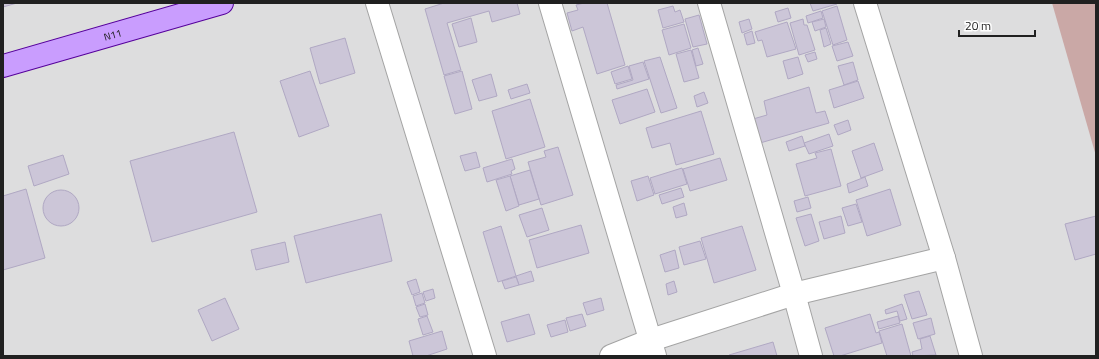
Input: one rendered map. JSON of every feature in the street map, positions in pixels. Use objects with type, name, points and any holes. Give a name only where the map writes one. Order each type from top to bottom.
[{"type":"main road","name":"N11","points":[[3,66],[222,3]]},
{"type":"street","points":[[377,3],[485,356]]},
{"type":"street","points":[[550,3],[653,348]]},
{"type":"street","points":[[708,3],[811,356]]},
{"type":"street","points":[[865,3],[944,258],[971,356]]},
{"type":"street","points":[[612,356],[653,348],[794,294],[944,258]]},
{"type":"shaded area","points":[[3,3],[1096,3],[1096,356],[3,356]]},
{"type":"shaded area","points":[[1052,3],[1096,3],[1096,156]]},
{"type":"building","points":[[3,3],[17,3],[3,7]]},
{"type":"building","points":[[444,3],[517,3],[520,14],[492,22],[489,11],[447,23],[461,70],[444,75],[425,9]]},
{"type":"building","points":[[584,3],[607,3],[625,65],[597,74],[583,27],[572,31],[567,13],[578,10],[576,5]]},
{"type":"building","points":[[810,3],[836,3],[837,4],[813,11]]},
{"type":"building","points":[[673,6],[675,12],[680,10],[684,22],[663,28],[658,10]]},
{"type":"building","points":[[837,6],[847,40],[833,45],[822,11]]},
{"type":"building","points":[[788,8],[791,18],[778,22],[775,12]]},
{"type":"building","points":[[821,11],[823,18],[808,23],[806,16]]},
{"type":"building","points":[[699,15],[707,44],[693,47],[685,19]]},
{"type":"building","points":[[471,18],[477,42],[459,47],[452,24]]},
{"type":"building","points":[[749,19],[752,29],[742,33],[739,22]]},
{"type":"building","points":[[803,19],[804,25],[807,25],[815,50],[799,55],[790,23]]},
{"type":"building","points":[[824,19],[826,27],[815,31],[812,22]]},
{"type":"building","points":[[787,22],[796,49],[767,57],[762,40],[758,41],[755,32]]},
{"type":"building","points":[[684,24],[691,48],[669,55],[662,30]]},
{"type":"building","points":[[826,28],[831,44],[824,47],[820,30]]},
{"type":"building","points":[[752,31],[755,43],[747,45],[744,34]]},
{"type":"building","points":[[345,38],[355,73],[320,84],[310,48]]},
{"type":"building","points":[[848,42],[853,56],[837,61],[832,46]]},
{"type":"building","points":[[698,48],[703,64],[696,66],[692,50]]},
{"type":"building","points":[[691,50],[699,78],[684,82],[676,54]]},
{"type":"building","points":[[815,52],[817,59],[808,62],[805,55]]},
{"type":"building","points":[[660,57],[677,108],[661,113],[644,61]]},
{"type":"building","points":[[798,57],[803,74],[788,79],[783,61]]},
{"type":"building","points":[[643,62],[649,79],[617,89],[616,85],[633,80],[629,66]]},
{"type":"building","points":[[853,62],[858,80],[844,85],[838,66]]},
{"type":"building","points":[[628,66],[632,79],[615,84],[611,72]]},
{"type":"building","points":[[310,71],[329,126],[299,137],[280,81]]},
{"type":"building","points":[[462,71],[472,109],[455,114],[444,76]]},
{"type":"building","points":[[491,74],[497,96],[479,101],[472,80]]},
{"type":"building","points":[[858,81],[864,98],[834,108],[829,90]]},
{"type":"building","points":[[527,84],[530,93],[511,99],[508,90]]},
{"type":"building","points":[[809,87],[816,113],[825,111],[829,123],[760,143],[753,119],[767,115],[764,101]]},
{"type":"building","points":[[647,89],[655,112],[620,124],[612,100]]},
{"type":"building","points":[[704,92],[708,103],[697,107],[694,96]]},
{"type":"building","points":[[530,99],[545,147],[506,159],[492,111]]},
{"type":"building","points":[[701,111],[714,154],[676,165],[670,143],[652,148],[646,128]]},
{"type":"building","points":[[848,120],[851,130],[838,135],[834,125]]},
{"type":"building","points":[[234,132],[257,212],[152,242],[130,161]]},
{"type":"building","points":[[829,134],[833,146],[809,154],[804,143]]},
{"type":"building","points":[[802,136],[805,146],[789,151],[786,142]]},
{"type":"building","points":[[874,143],[883,170],[861,178],[852,151]]},
{"type":"building","points":[[558,147],[573,195],[541,205],[528,162],[546,157],[544,151]]},
{"type":"building","points":[[831,149],[841,186],[805,196],[796,164],[817,158],[815,153]]},
{"type":"building","points":[[476,152],[480,167],[465,171],[460,156]]},
{"type":"building","points":[[63,155],[69,174],[34,186],[28,166]]},
{"type":"building","points":[[720,158],[727,180],[690,191],[683,169]]},
{"type":"building","points":[[512,159],[515,169],[511,171],[512,174],[487,182],[483,168]]},
{"type":"building","points":[[682,168],[687,184],[655,194],[650,178]]},
{"type":"building","points":[[530,170],[539,199],[519,205],[510,176]]},
{"type":"building","points":[[510,176],[519,206],[506,211],[496,180]]},
{"type":"building","points":[[648,176],[654,195],[637,201],[631,181]]},
{"type":"building","points":[[865,177],[868,186],[849,193],[847,184]]},
{"type":"building","points":[[681,188],[684,197],[662,204],[659,195]]},
{"type":"building","points":[[26,189],[45,258],[3,270],[3,196]]},
{"type":"building","points":[[890,189],[901,225],[867,236],[856,200]]},
{"type":"building","points":[[61,190],[74,195],[79,208],[74,221],[61,226],[48,221],[43,208],[48,195]]},
{"type":"building","points":[[808,197],[811,208],[797,212],[794,201]]},
{"type":"building","points":[[684,203],[687,215],[676,218],[673,207]]},
{"type":"building","points":[[856,204],[862,222],[848,226],[842,208]]},
{"type":"building","points":[[542,208],[549,230],[527,237],[519,215]]},
{"type":"building","points":[[381,214],[392,261],[306,283],[294,236]]},
{"type":"building","points":[[811,214],[819,241],[805,246],[796,218]]},
{"type":"building","points":[[841,216],[845,233],[824,239],[819,222]]},
{"type":"building","points":[[1096,216],[1096,254],[1075,260],[1065,224]]},
{"type":"building","points":[[581,225],[589,253],[537,268],[529,240]]},
{"type":"building","points":[[501,226],[516,276],[498,282],[483,232]]},
{"type":"building","points":[[742,226],[756,270],[714,283],[701,238]]},
{"type":"building","points":[[700,241],[706,259],[684,265],[679,247]]},
{"type":"building","points":[[285,242],[289,262],[256,270],[251,250]]},
{"type":"building","points":[[675,250],[679,268],[665,272],[660,255]]},
{"type":"building","points":[[531,271],[534,281],[519,285],[516,276]]},
{"type":"building","points":[[516,277],[519,285],[505,289],[502,281]]},
{"type":"building","points":[[416,279],[420,292],[412,295],[407,282]]},
{"type":"building","points":[[674,281],[677,292],[668,295],[666,284]]},
{"type":"building","points":[[433,289],[435,298],[426,301],[423,292]]},
{"type":"building","points":[[919,291],[927,315],[912,319],[904,295]]},
{"type":"building","points":[[422,293],[425,303],[416,306],[413,296]]},
{"type":"building","points":[[225,298],[239,329],[212,341],[198,310]]},
{"type":"building","points":[[601,298],[604,310],[587,315],[583,303]]},
{"type":"building","points":[[425,304],[428,315],[420,317],[416,307]]},
{"type":"building","points":[[902,304],[907,319],[900,321],[897,311],[886,314],[885,310]]},
{"type":"building","points":[[529,314],[535,334],[507,342],[501,322]]},
{"type":"building","points":[[582,314],[586,326],[570,331],[566,318]]},
{"type":"building","points":[[870,314],[876,333],[879,332],[882,343],[840,356],[834,356],[825,328]]},
{"type":"building","points":[[427,316],[433,332],[423,335],[418,319]]},
{"type":"building","points":[[898,316],[900,323],[879,329],[877,322]]},
{"type":"building","points":[[931,318],[935,334],[918,339],[913,323]]},
{"type":"building","points":[[565,320],[568,332],[551,337],[547,325]]},
{"type":"building","points":[[902,324],[911,356],[887,356],[879,331]]},
{"type":"building","points":[[442,331],[447,349],[426,356],[413,356],[409,341]]},
{"type":"building","points":[[930,336],[936,355],[913,356],[912,352],[922,349],[920,339]]},
{"type":"building","points":[[773,342],[777,356],[729,356],[729,355]]}]
